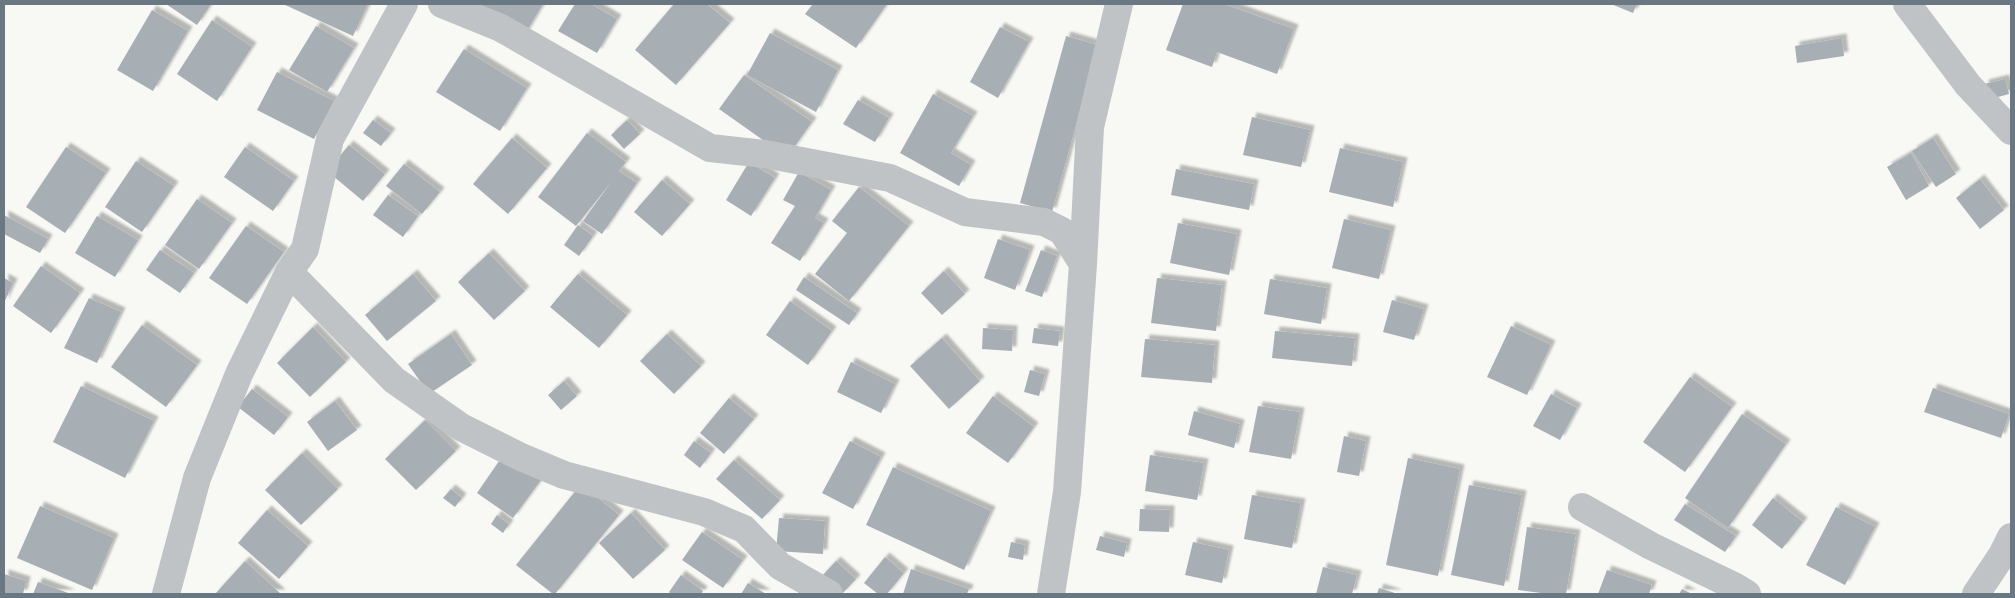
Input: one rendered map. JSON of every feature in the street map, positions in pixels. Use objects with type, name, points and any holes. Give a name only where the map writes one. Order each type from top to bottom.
[{"type":"street","points":[[166,594],[197,478],[239,374],[289,272],[305,248],[330,139],[404,4]]},
{"type":"street","points":[[442,4],[501,28],[710,148],[765,154],[890,178],[965,212],[1044,222],[1062,231],[1083,264]]},
{"type":"street","points":[[1051,594],[1067,492],[1083,264],[1090,127],[1119,4]]},
{"type":"street","points":[[1907,4],[1968,85],[2011,132]]},
{"type":"street","points":[[289,272],[394,380],[461,427],[521,457],[564,475],[704,512],[744,529],[780,566],[829,594]]},
{"type":"street","points":[[1582,507],[1650,546],[1747,594]]},
{"type":"street","points":[[1976,594],[2002,555],[2011,537]]},
{"type":"building","points":[[166,4],[211,4],[197,25]]},
{"type":"building","points":[[283,4],[368,4],[353,36]]},
{"type":"building","points":[[475,4],[543,4],[522,39]]},
{"type":"building","points":[[575,4],[591,4],[617,19],[597,53],[558,31]]},
{"type":"building","points":[[674,4],[707,4],[730,23],[676,85],[635,50]]},
{"type":"building","points":[[813,4],[887,4],[856,48],[805,14]]},
{"type":"building","points":[[1183,4],[1224,4],[1294,29],[1277,74],[1217,52],[1212,67],[1166,50]]},
{"type":"building","points":[[1611,4],[1637,4],[1633,13]]},
{"type":"building","points":[[152,10],[188,31],[153,91],[117,70]]},
{"type":"building","points":[[212,20],[252,47],[217,101],[177,74]]},
{"type":"building","points":[[316,26],[354,48],[327,92],[289,70]]},
{"type":"building","points":[[1000,27],[1029,42],[998,98],[970,82]]},
{"type":"building","points":[[770,33],[838,70],[816,112],[747,75]]},
{"type":"building","points":[[1066,36],[1098,45],[1052,212],[1020,203]]},
{"type":"building","points":[[1842,38],[1844,56],[1797,63],[1795,46]]},
{"type":"building","points":[[464,49],[527,88],[500,131],[436,92]]},
{"type":"building","points":[[277,72],[334,101],[314,139],[257,110]]},
{"type":"building","points":[[744,75],[812,122],[787,157],[719,109]]},
{"type":"building","points":[[2005,79],[2009,94],[1987,100],[1984,84]]},
{"type":"building","points":[[933,94],[973,116],[951,153],[971,165],[959,186],[900,153]]},
{"type":"building","points":[[858,100],[889,118],[875,142],[843,124]]},
{"type":"building","points":[[1252,117],[1310,130],[1301,167],[1243,155]]},
{"type":"building","points":[[373,120],[391,133],[381,146],[363,133]]},
{"type":"building","points":[[627,120],[640,134],[624,149],[611,135]]},
{"type":"building","points":[[587,133],[626,162],[619,171],[637,183],[602,234],[583,221],[612,181],[576,226],[538,197]]},
{"type":"building","points":[[512,138],[547,168],[508,214],[473,184]]},
{"type":"building","points":[[1933,138],[1956,174],[1936,187],[1912,151]]},
{"type":"building","points":[[349,145],[385,174],[363,201],[327,171]]},
{"type":"building","points":[[66,147],[106,173],[65,233],[26,207]]},
{"type":"building","points":[[245,147],[294,181],[273,211],[224,177]]},
{"type":"building","points":[[1340,148],[1403,162],[1393,207],[1329,192]]},
{"type":"building","points":[[1911,153],[1929,186],[1906,200],[1887,167]]},
{"type":"building","points":[[136,161],[174,186],[142,232],[105,207]]},
{"type":"building","points":[[749,162],[775,178],[751,216],[726,200]]},
{"type":"building","points":[[404,164],[440,192],[422,214],[386,186]]},
{"type":"building","points":[[1176,169],[1254,184],[1249,210],[1171,195]]},
{"type":"building","points":[[799,172],[831,190],[815,218],[824,223],[800,261],[771,243],[795,206],[783,200]]},
{"type":"building","points":[[1980,179],[2004,210],[1980,229],[1956,198]]},
{"type":"building","points":[[662,180],[690,204],[662,236],[634,212]]},
{"type":"building","points":[[859,187],[909,226],[849,301],[815,274],[847,233],[832,221]]},
{"type":"building","points":[[388,195],[418,216],[403,237],[373,215]]},
{"type":"building","points":[[197,199],[232,223],[199,269],[165,245]]},
{"type":"building","points":[[4,215],[48,239],[40,253],[4,234]]},
{"type":"building","points":[[97,216],[138,240],[115,277],[75,253]]},
{"type":"building","points":[[1344,219],[1391,230],[1379,279],[1332,268]]},
{"type":"building","points":[[1178,223],[1237,234],[1229,275],[1170,263]]},
{"type":"building","points":[[578,225],[593,236],[579,256],[564,245]]},
{"type":"building","points":[[246,226],[284,252],[247,304],[209,278]]},
{"type":"building","points":[[998,239],[1030,250],[1015,290],[984,278]]},
{"type":"building","points":[[160,250],[194,273],[180,293],[146,270]]},
{"type":"building","points":[[1041,250],[1057,256],[1042,297],[1025,291]]},
{"type":"building","points":[[489,253],[525,291],[494,320],[458,282]]},
{"type":"building","points":[[41,266],[80,293],[51,333],[13,306]]},
{"type":"building","points":[[944,271],[965,294],[942,315],[921,293]]},
{"type":"building","points":[[413,274],[436,301],[387,341],[365,315]]},
{"type":"building","points":[[578,274],[627,315],[599,348],[550,307]]},
{"type":"building","points":[[804,277],[857,313],[849,325],[796,290]]},
{"type":"building","points":[[4,278],[13,283],[4,303]]},
{"type":"building","points":[[1157,278],[1222,285],[1216,331],[1151,323]]},
{"type":"building","points":[[1270,279],[1327,288],[1321,324],[1264,314]]},
{"type":"building","points":[[89,298],[121,312],[97,363],[64,348]]},
{"type":"building","points":[[1392,300],[1424,309],[1414,340],[1383,332]]},
{"type":"building","points":[[790,301],[832,331],[808,365],[766,335]]},
{"type":"building","points":[[142,325],[197,365],[166,407],[111,367]]},
{"type":"building","points":[[1511,326],[1551,345],[1527,395],[1487,377]]},
{"type":"building","points":[[313,327],[346,362],[310,397],[277,363]]},
{"type":"building","points":[[983,328],[1013,330],[1012,351],[982,349]]},
{"type":"building","points":[[1034,328],[1060,331],[1058,346],[1032,343]]},
{"type":"building","points":[[1275,331],[1355,338],[1352,366],[1272,358]]},
{"type":"building","points":[[451,334],[472,365],[429,394],[408,364]]},
{"type":"building","points":[[667,334],[701,366],[674,394],[640,361]]},
{"type":"building","points":[[942,338],[980,381],[949,409],[910,366]]},
{"type":"building","points":[[1145,339],[1215,345],[1212,383],[1141,377]]},
{"type":"building","points":[[851,362],[895,384],[881,413],[837,392]]},
{"type":"building","points":[[1030,370],[1045,374],[1039,396],[1024,392]]},
{"type":"building","points":[[1690,377],[1732,407],[1685,472],[1643,442]]},
{"type":"building","points":[[564,381],[577,396],[561,410],[548,395]]},
{"type":"building","points":[[81,386],[154,421],[125,478],[53,442]]},
{"type":"building","points":[[1933,388],[2009,414],[2001,438],[1924,412]]},
{"type":"building","points":[[252,389],[288,417],[274,435],[238,407]]},
{"type":"building","points":[[1551,394],[1577,408],[1560,440],[1533,426]]},
{"type":"building","points":[[993,396],[1034,427],[1008,463],[966,433]]},
{"type":"building","points":[[729,398],[754,419],[724,454],[700,433]]},
{"type":"building","points":[[335,401],[357,430],[328,451],[307,422]]},
{"type":"building","points":[[1258,406],[1300,412],[1291,459],[1249,452]]},
{"type":"building","points":[[1194,411],[1240,424],[1234,448],[1188,435]]},
{"type":"building","points":[[1742,414],[1786,444],[1728,528],[1685,498]]},
{"type":"building","points":[[425,420],[456,451],[416,490],[385,459]]},
{"type":"building","points":[[1344,436],[1366,441],[1359,476],[1337,472]]},
{"type":"building","points":[[694,441],[711,453],[700,468],[684,455]]},
{"type":"building","points":[[850,441],[881,457],[853,509],[822,493]]},
{"type":"building","points":[[302,453],[338,489],[301,525],[265,490]]},
{"type":"building","points":[[504,454],[541,480],[513,518],[477,493]]},
{"type":"building","points":[[1150,455],[1204,463],[1197,500],[1145,491]]},
{"type":"building","points":[[1408,458],[1460,469],[1438,576],[1386,565]]},
{"type":"building","points":[[734,460],[780,500],[762,519],[716,479]]},
{"type":"building","points":[[893,467],[991,511],[964,570],[866,525]]},
{"type":"building","points":[[581,484],[619,515],[555,594],[553,594],[516,565]]},
{"type":"building","points":[[1469,485],[1522,495],[1504,586],[1451,575]]},
{"type":"building","points":[[451,489],[462,498],[455,507],[443,498]]},
{"type":"building","points":[[1252,495],[1301,503],[1292,548],[1244,539]]},
{"type":"building","points":[[1773,498],[1803,522],[1782,549],[1752,525]]},
{"type":"building","points":[[1685,504],[1736,536],[1725,552],[1674,520]]},
{"type":"building","points":[[40,506],[114,538],[92,590],[17,558]]},
{"type":"building","points":[[1836,507],[1875,527],[1845,585],[1806,565]]},
{"type":"building","points":[[1140,509],[1170,510],[1169,532],[1139,531]]},
{"type":"building","points":[[267,510],[308,546],[279,579],[238,543]]},
{"type":"building","points":[[631,513],[665,550],[633,579],[599,543]]},
{"type":"building","points":[[497,515],[509,524],[503,533],[491,524]]},
{"type":"building","points":[[779,518],[825,521],[823,554],[776,551]]},
{"type":"building","points":[[1527,527],[1576,534],[1566,594],[1518,590]]},
{"type":"building","points":[[702,532],[743,560],[723,588],[682,560]]},
{"type":"building","points":[[1100,536],[1127,543],[1124,557],[1096,550]]},
{"type":"building","points":[[1011,542],[1025,545],[1023,560],[1008,557]]},
{"type":"building","points":[[1193,542],[1229,550],[1222,583],[1185,575]]},
{"type":"building","points":[[885,557],[904,573],[887,594],[878,594],[864,583]]},
{"type":"building","points":[[245,561],[281,594],[215,594]]},
{"type":"building","points":[[836,561],[856,579],[842,594],[821,577]]},
{"type":"building","points":[[1323,567],[1357,575],[1352,594],[1316,594]]},
{"type":"building","points":[[911,569],[969,589],[967,594],[903,594]]},
{"type":"building","points":[[1607,570],[1652,585],[1649,594],[1598,594]]},
{"type":"building","points":[[4,574],[26,581],[23,594],[4,594]]},
{"type":"building","points":[[681,575],[703,591],[701,594],[671,594],[669,592]]},
{"type":"building","points":[[38,582],[71,594],[33,594]]},
{"type":"building","points":[[748,583],[766,594],[741,594]]},
{"type":"building","points":[[1379,588],[1398,594],[1377,594]]},
{"type":"building","points":[[1682,589],[1692,594],[1679,594]]}]
